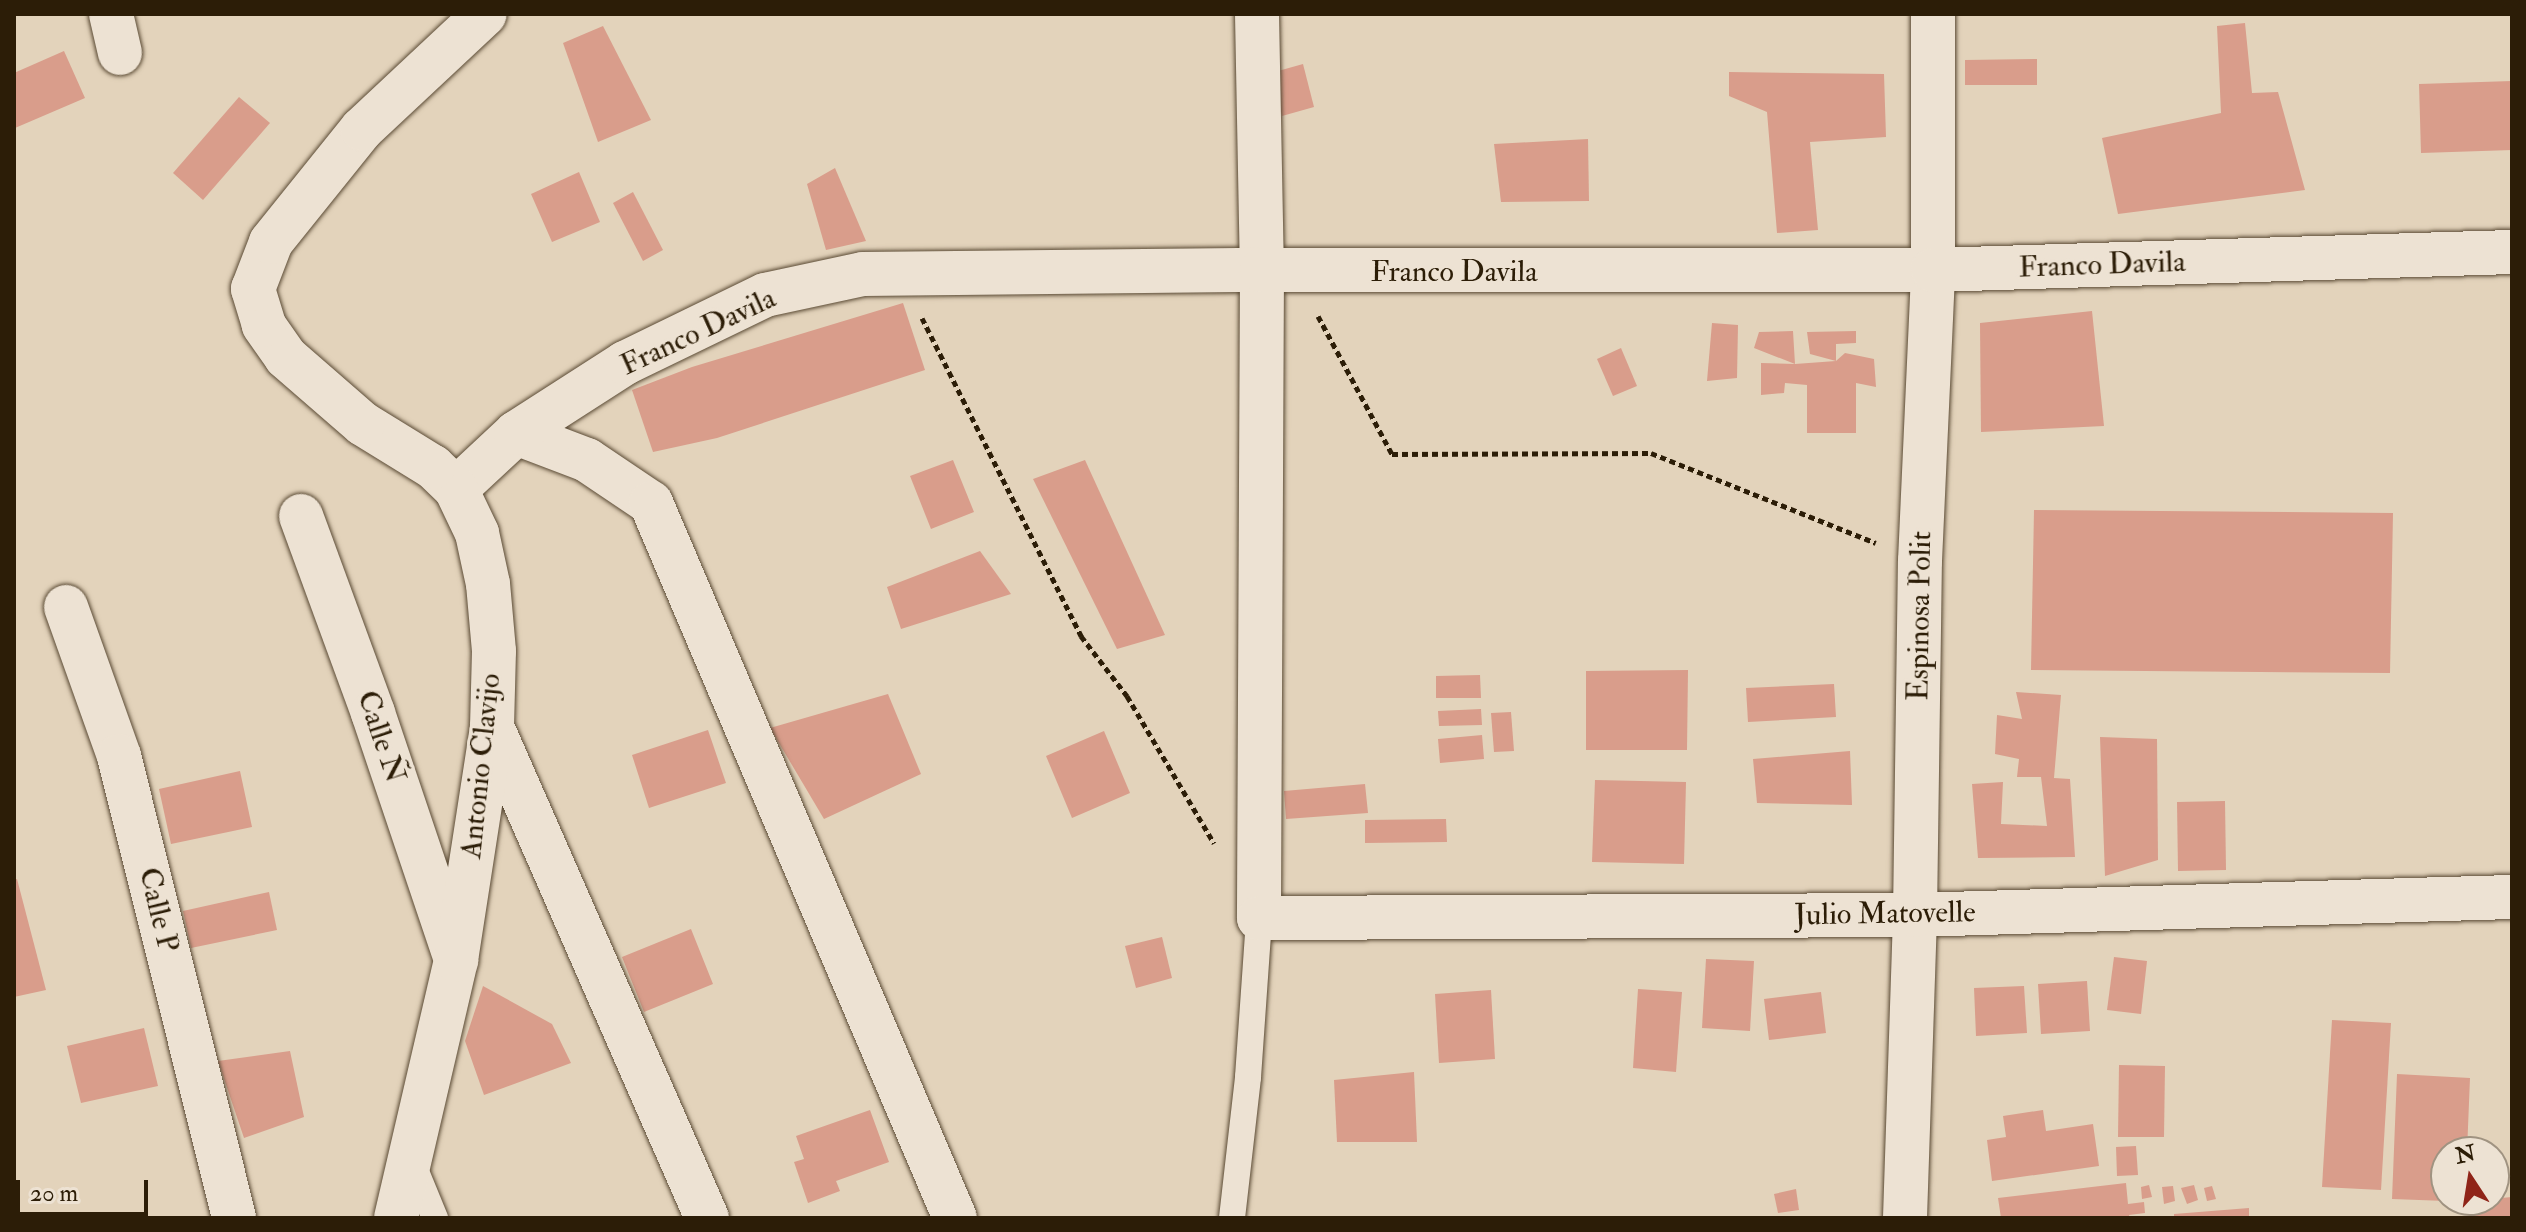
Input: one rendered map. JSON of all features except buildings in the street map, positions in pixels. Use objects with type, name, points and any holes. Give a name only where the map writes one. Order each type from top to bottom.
[{"type":"street","name":"Antonio Clavijo","points":[[396,1218],[456,960],[492,727],[494,651],[488,584],[477,533],[456,489],[433,467],[363,424],[286,357],[264,325],[253,289],[271,242],[362,129],[485,14]]},
{"type":"street","points":[[1257,14],[1278,271],[1259,918]]},
{"type":"street","name":"Espinosa Polit","points":[[1905,1218],[1915,915],[1920,561],[1933,270],[1933,14]]},
{"type":"street","name":"Franco Davila","points":[[456,489],[516,433],[625,363],[765,295],[863,274],[1933,270],[2512,252]]},
{"type":"street","points":[[516,433],[587,460],[651,503],[955,1218]]},
{"type":"street","name":"Calle Ñ","points":[[301,516],[373,713],[456,960]]},
{"type":"street","name":"Calle P","points":[[66,607],[119,756],[234,1218]]},
{"type":"street","points":[[492,727],[707,1218]]},
{"type":"street","name":"Julio Matovelle","points":[[1259,918],[1915,915],[2512,897]]},
{"type":"lane","points":[[1232,1218],[1248,1077],[1259,918]]},
{"type":"lane","points":[[410,1159],[435,1218]]},
{"type":"path","points":[[1278,271],[1392,454],[1651,453],[1920,561]]},
{"type":"path","points":[[900,274],[1081,636],[1127,696],[1216,845]]}]
